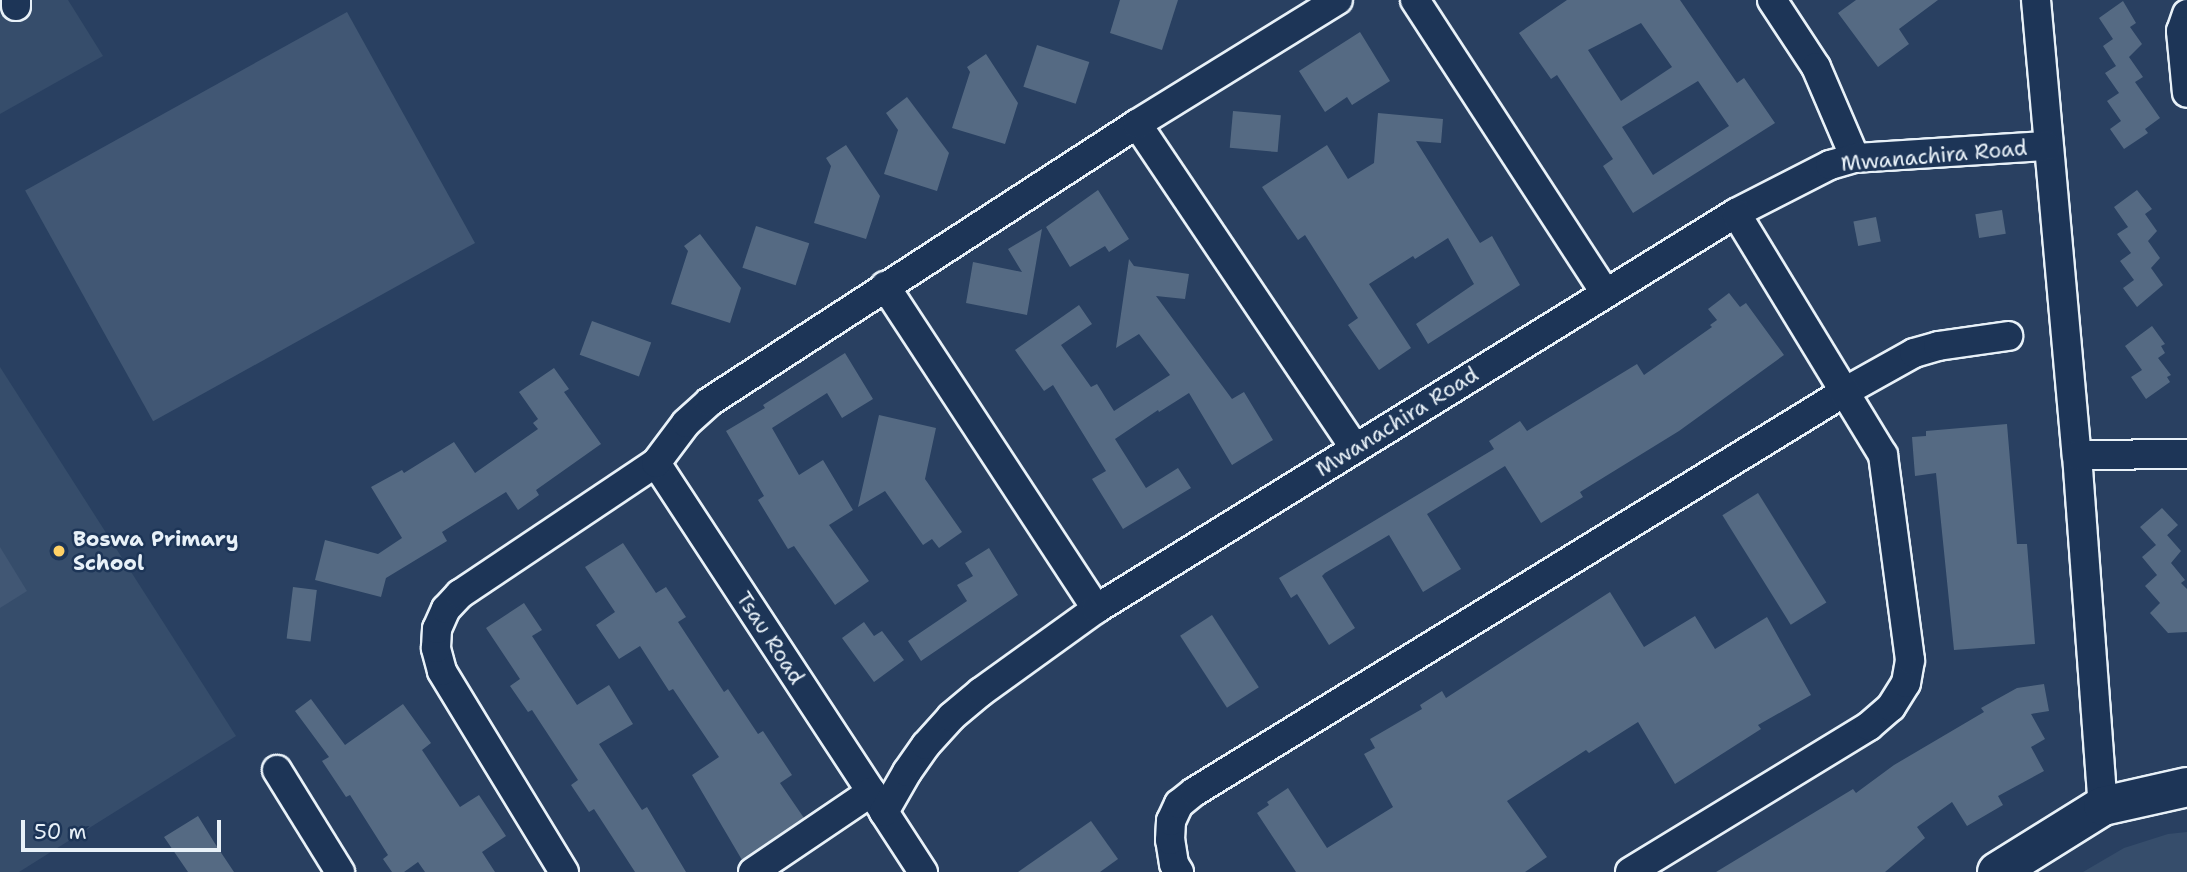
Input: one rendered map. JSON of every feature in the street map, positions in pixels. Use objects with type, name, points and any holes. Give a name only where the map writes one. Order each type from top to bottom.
[{"type":"street","points":[[564,872],[442,671],[436,648],[437,629],[446,609],[460,594],[656,463],[686,423],[709,402],[1137,124],[1338,0]]},
{"type":"street","points":[[1415,0],[1605,293]]},
{"type":"street","points":[[1772,0],[1816,67],[1855,159]]},
{"type":"street","points":[[2036,0],[2047,146],[2077,455],[2103,806]]},
{"type":"street","points":[[2187,14],[2181,31],[2187,93]]},
{"type":"street","points":[[1137,124],[1355,448]]},
{"type":"street","name":"Mwanachira Road","points":[[877,802],[951,717],[1096,609],[1736,213],[1830,165],[1855,159],[2047,146]]},
{"type":"street","points":[[1630,872],[1869,726],[1891,707],[1906,683],[1910,660],[1884,455],[1736,213]]},
{"type":"street","points":[[885,286],[1096,609]]},
{"type":"street","points":[[1179,872],[1174,864],[1170,840],[1171,821],[1179,804],[1194,792],[1846,391],[1914,353],[1938,346],[2008,336]]},
{"type":"street","points":[[2077,455],[2187,454]]},
{"type":"street","name":"Tsau Road","points":[[656,463],[877,802]]},
{"type":"street","points":[[277,770],[332,869]]},
{"type":"street","points":[[1997,872],[2103,806],[2187,787]]},
{"type":"street","points":[[753,872],[877,802],[923,872]]},
{"type":"shaded area","points":[[0,0],[68,0],[103,56],[0,114]]},
{"type":"shaded area","points":[[347,12],[475,243],[153,421],[25,190]]},
{"type":"shaded area","name":"Boswa Primary School","points":[[0,367],[236,736],[19,872],[0,872]]},
{"type":"shaded area","points":[[0,547],[27,591],[0,608]]},
{"type":"shaded area","points":[[2187,832],[2187,872],[2083,872],[2124,848],[2168,834]]},
{"type":"building","points":[[1120,0],[1178,0],[1162,50],[1110,33]]},
{"type":"building","points":[[1567,0],[1680,0],[1737,83],[1744,78],[1775,123],[1633,213],[1603,166],[1613,159],[1557,75],[1551,79],[1519,33]],"holes":[[[1641,23],[1672,67],[1621,101],[1588,50]],[[1698,81],[1729,126],[1653,175],[1622,127]]]},
{"type":"building","points":[[1856,0],[1938,0],[1899,29],[1909,44],[1878,67],[1838,13]]},
{"type":"building","points":[[2123,1],[2136,23],[2130,27],[2142,44],[2129,57],[2143,77],[2135,82],[2160,118],[2145,129],[2148,133],[2124,149],[2110,129],[2121,121],[2107,101],[2119,93],[2105,73],[2116,66],[2103,46],[2113,39],[2099,18]]},
{"type":"building","points":[[1360,32],[1390,81],[1352,105],[1347,97],[1325,112],[1299,71]]},
{"type":"building","points":[[1037,45],[1089,62],[1076,104],[1023,87]]},
{"type":"building","points":[[986,54],[1018,103],[1005,144],[952,128],[970,72],[967,67]]},
{"type":"building","points":[[907,97],[949,153],[937,191],[884,174],[898,130],[886,113]]},
{"type":"building","points":[[1233,111],[1281,115],[1278,152],[1230,148]]},
{"type":"building","points":[[1378,113],[1443,119],[1441,143],[1416,141],[1480,243],[1492,236],[1520,285],[1428,344],[1416,324],[1474,284],[1448,238],[1415,259],[1413,256],[1369,284],[1411,348],[1379,370],[1348,325],[1358,318],[1305,235],[1298,240],[1262,187],[1327,145],[1348,179],[1374,163]]},
{"type":"building","points":[[846,145],[880,196],[866,239],[814,223],[831,166],[826,158]]},
{"type":"building","points":[[1098,190],[1129,239],[1109,252],[1105,246],[1070,267],[1046,227]]},
{"type":"building","points":[[2137,190],[2152,209],[2145,214],[2157,231],[2148,241],[2160,258],[2151,268],[2163,285],[2137,307],[2123,288],[2134,280],[2120,261],[2131,253],[2117,234],[2128,227],[2114,207]]},
{"type":"building","points":[[2002,210],[2006,234],[1979,238],[1975,214]]},
{"type":"building","points":[[1876,217],[1881,242],[1858,246],[1853,221]]},
{"type":"building","points":[[756,226],[809,243],[796,285],[742,268]]},
{"type":"building","points":[[1042,229],[1027,315],[966,303],[973,262],[1022,272],[1008,249]]},
{"type":"building","points":[[700,234],[741,288],[730,323],[671,304],[688,251],[684,246]]},
{"type":"building","points":[[1129,259],[1134,266],[1189,274],[1185,299],[1156,296],[1232,399],[1244,392],[1273,440],[1232,465],[1189,393],[1159,412],[1158,410],[1115,439],[1146,488],[1178,468],[1191,488],[1123,529],[1092,479],[1106,471],[1053,385],[1044,391],[1015,350],[1079,305],[1092,324],[1061,345],[1091,387],[1097,384],[1114,411],[1170,375],[1139,334],[1116,348]]},
{"type":"building","points":[[1729,293],[1740,307],[1746,303],[1784,355],[1679,431],[1580,492],[1583,497],[1541,523],[1505,466],[1427,514],[1461,569],[1423,592],[1389,535],[1325,573],[1322,576],[1355,628],[1329,645],[1297,594],[1291,598],[1279,578],[1494,449],[1489,441],[1520,421],[1527,431],[1637,364],[1644,375],[1712,327],[1710,325],[1717,320],[1708,309]]},
{"type":"building","points":[[592,321],[651,343],[639,376],[580,355]]},
{"type":"building","points":[[2152,326],[2165,344],[2161,346],[2165,353],[2158,358],[2171,375],[2167,377],[2170,382],[2146,399],[2131,377],[2142,370],[2125,346]]},
{"type":"building","points":[[845,353],[873,399],[842,418],[827,393],[772,428],[799,475],[823,460],[853,510],[829,525],[869,581],[835,605],[794,546],[788,549],[758,500],[764,496],[726,431],[765,408],[763,405]]},
{"type":"building","points":[[554,368],[569,389],[564,392],[601,444],[536,490],[539,495],[518,510],[506,492],[442,532],[447,541],[386,578],[381,597],[315,580],[325,540],[378,554],[402,538],[371,487],[402,470],[404,473],[454,442],[475,473],[538,429],[533,423],[538,419],[519,392]]},
{"type":"building","points":[[879,415],[936,428],[925,479],[962,532],[939,548],[932,539],[923,545],[885,491],[858,507]]},
{"type":"building","points":[[2007,424],[2017,544],[2027,544],[2035,644],[1954,650],[1936,473],[1915,476],[1912,437],[1926,436],[1926,431]]},
{"type":"building","points":[[1758,493],[1826,602],[1791,625],[1722,515]]},
{"type":"building","points":[[2162,508],[2178,525],[2167,535],[2181,551],[2171,563],[2185,580],[2181,583],[2187,589],[2187,632],[2168,633],[2150,613],[2160,603],[2145,586],[2157,575],[2142,557],[2156,545],[2140,527]]},
{"type":"building","points":[[623,543],[656,593],[666,587],[686,617],[678,622],[724,692],[728,689],[758,734],[763,731],[792,775],[780,783],[804,818],[742,860],[692,775],[719,757],[673,689],[669,691],[640,646],[619,659],[596,625],[615,612],[585,567]]},
{"type":"building","points":[[989,548],[1018,595],[921,661],[908,641],[967,601],[957,585],[973,576],[965,563]]},
{"type":"building","points":[[293,587],[317,590],[310,642],[287,639]]},
{"type":"building","points":[[1610,592],[1644,647],[1695,616],[1715,649],[1767,617],[1811,695],[1758,725],[1761,729],[1675,784],[1638,722],[1589,753],[1586,750],[1507,801],[1547,857],[1525,872],[1296,872],[1257,813],[1269,805],[1267,802],[1288,788],[1327,848],[1393,807],[1364,754],[1375,748],[1370,739],[1422,709],[1420,705],[1442,691],[1446,698]]},
{"type":"building","points":[[524,603],[542,630],[532,636],[577,705],[609,685],[633,724],[599,744],[642,810],[647,807],[686,872],[635,872],[594,809],[589,812],[571,785],[578,780],[532,710],[528,712],[510,686],[520,679],[486,628]]},
{"type":"building","points":[[1212,615],[1259,687],[1227,708],[1180,636]]},
{"type":"building","points":[[864,622],[874,636],[882,631],[904,660],[874,682],[842,638]]},
{"type":"building","points":[[2044,684],[2049,711],[2031,714],[2045,739],[2031,747],[2044,771],[1998,796],[2003,805],[1967,826],[1952,802],[1917,827],[1925,838],[1885,872],[1716,872],[1853,789],[1856,793],[1894,765],[1984,712],[1981,708],[2017,688]]},
{"type":"building","points":[[311,699],[345,745],[403,704],[431,743],[422,750],[460,807],[479,795],[506,836],[482,852],[495,872],[425,872],[418,862],[404,872],[392,872],[383,859],[388,855],[350,795],[346,797],[322,761],[329,757],[295,711]]},
{"type":"building","points":[[198,816],[234,872],[188,872],[164,837]]},
{"type":"building","points":[[1091,821],[1118,859],[1100,872],[1018,872]]},
{"type":"place","name":"Boswa Primary School","points":[[59,551]]}]
